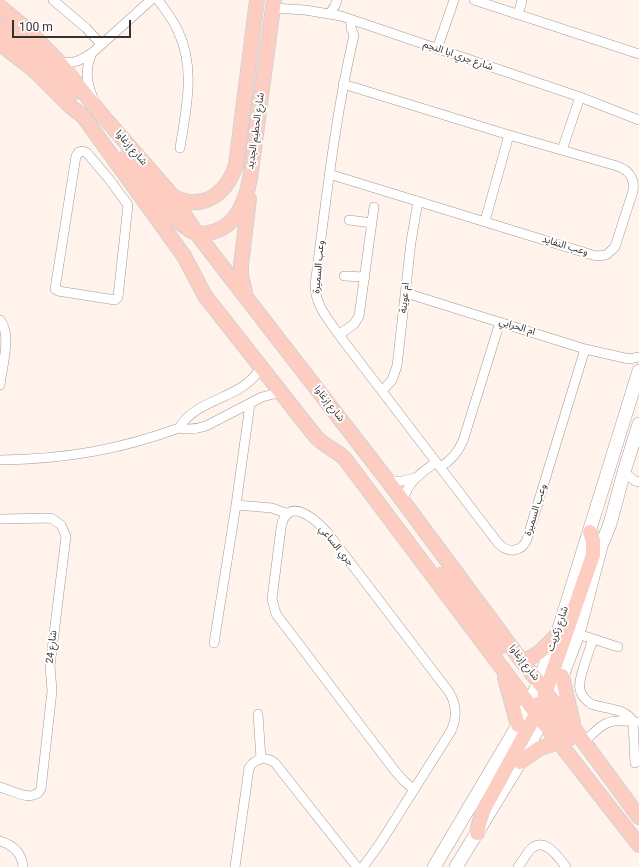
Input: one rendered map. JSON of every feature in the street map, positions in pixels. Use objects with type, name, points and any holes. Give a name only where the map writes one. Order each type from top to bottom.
[{"type":"main road","name":"شارع الحطيم الجديد","points":[[171,194],[186,202],[200,202],[218,194],[232,178],[236,165],[257,0]]},
{"type":"main road","name":"شارع الحطيم الجديد","points":[[197,234],[218,230],[234,218],[244,201],[250,179],[274,4]]},
{"type":"main road","name":"شارع إزغاوا","points":[[0,7],[28,30],[58,61],[100,113],[171,194],[197,234],[388,481],[521,660],[559,742],[639,845]]},
{"type":"main road","points":[[0,26],[33,53],[74,93],[100,113]]},
{"type":"main road","name":"شارع إزغاوا","points":[[0,44],[19,57],[47,81],[71,107],[83,116],[184,256],[205,296],[320,442],[341,454],[503,670],[575,729],[639,817]]},
{"type":"main road","points":[[0,56],[29,74],[47,81]]},
{"type":"main road","points":[[83,116],[103,131],[123,152],[174,218],[197,234]]},
{"type":"main road","points":[[247,298],[243,288],[241,265],[250,179]]},
{"type":"main road","name":"شارع زكريت","points":[[456,867],[520,762],[541,702],[557,635],[639,372]]},
{"type":"main road","name":"شارع زكريت","points":[[434,867],[518,725],[541,702],[562,676],[578,634],[601,546],[610,524],[622,477],[639,424]]},
{"type":"main road","points":[[477,833],[484,809],[541,702],[592,555],[593,541],[590,532]]},
{"type":"main road","points":[[425,566],[440,575],[450,584],[594,768],[612,780]]},
{"type":"main road","points":[[521,660],[535,656],[557,635]]},
{"type":"main road","points":[[503,670],[518,725]]},
{"type":"main road","points":[[562,676],[575,729]]},
{"type":"main road","points":[[520,762],[538,749],[559,742]]},
{"type":"street","points":[[52,0],[86,28],[101,44]]},
{"type":"street","points":[[58,61],[73,63],[83,59],[92,53],[151,0]]},
{"type":"street","points":[[158,0],[178,30],[187,56],[189,89],[180,148]]},
{"type":"street","points":[[330,13],[337,0]]},
{"type":"street","points":[[438,49],[454,0]]},
{"type":"street","points":[[474,0],[639,54]]},
{"type":"street","points":[[518,15],[522,0]]},
{"type":"street","name":"شارع جري ابا النجم","points":[[274,4],[330,13],[580,97],[639,120]]},
{"type":"street","name":"وعب السميرة","points":[[351,20],[354,35],[343,84],[329,174],[315,290],[316,297],[320,308],[339,335],[438,465],[501,547],[510,551],[514,551],[522,547],[527,539],[585,349]]},
{"type":"street","name":"وعب السميرة","points":[[354,35],[363,24]]},
{"type":"street","points":[[92,53],[87,66],[87,80],[100,113]]},
{"type":"street","name":"وعب النفايد","points":[[329,174],[596,256],[606,255],[613,250],[617,244],[634,186],[631,176],[627,171],[617,166],[343,84]]},
{"type":"street","points":[[562,150],[580,97]]},
{"type":"street","points":[[485,221],[510,135]]},
{"type":"street","points":[[82,151],[87,153],[106,175],[127,203],[128,207],[117,299],[115,300],[58,292],[55,288],[76,156],[82,151]]},
{"type":"street","points":[[106,175],[120,166]]},
{"type":"street","name":"ام عوينة","points":[[382,391],[392,380],[396,372],[411,242],[418,201]]},
{"type":"street","points":[[339,335],[354,324],[359,316],[374,207]]},
{"type":"street","points":[[349,220],[372,223]]},
{"type":"street","points":[[344,276],[365,277]]},
{"type":"street","name":"ام الحرابي","points":[[406,293],[585,349],[629,359],[639,356]]},
{"type":"street","points":[[0,320],[6,333],[0,385]]},
{"type":"street","points":[[388,481],[402,481],[415,478],[451,459],[456,454],[463,441],[500,322]]},
{"type":"street","points":[[629,359],[639,372]]},
{"type":"street","points":[[180,428],[183,421],[192,413],[250,382],[261,367]]},
{"type":"street","points":[[0,460],[59,457],[103,450],[180,428],[193,429],[206,426],[262,397],[282,392]]},
{"type":"street","points":[[214,643],[250,404]]},
{"type":"street","points":[[622,477],[637,482]]},
{"type":"street","points":[[403,502],[408,486],[415,478]]},
{"type":"street","name":"جري الساعي","points":[[236,505],[272,508],[288,514],[294,511],[304,512],[316,522],[327,532],[452,698],[454,703],[456,715],[454,726],[374,853],[363,867]]},
{"type":"street","points":[[288,514],[282,523],[273,594],[273,604],[276,614],[395,771],[414,790]]},
{"type":"street","name":"شارع 24","points":[[0,518],[51,518],[61,525],[66,536],[50,666],[52,691],[41,789],[37,794],[31,796],[0,788]]},
{"type":"street","points":[[578,634],[618,647]]},
{"type":"street","points":[[593,639],[580,680],[581,694],[587,702],[624,713],[636,722]]},
{"type":"street","points":[[258,714],[261,759]]},
{"type":"street","points":[[584,742],[599,728],[607,723],[616,721],[636,722]]},
{"type":"street","points":[[635,763],[636,722]]},
{"type":"street","points":[[236,867],[249,768],[254,762],[261,759],[268,759],[275,763],[357,867]]},
{"type":"street","points":[[0,841],[16,849],[24,867]]},
{"type":"street","points":[[518,867],[529,850],[535,846],[541,845],[550,848],[566,867]]}]
